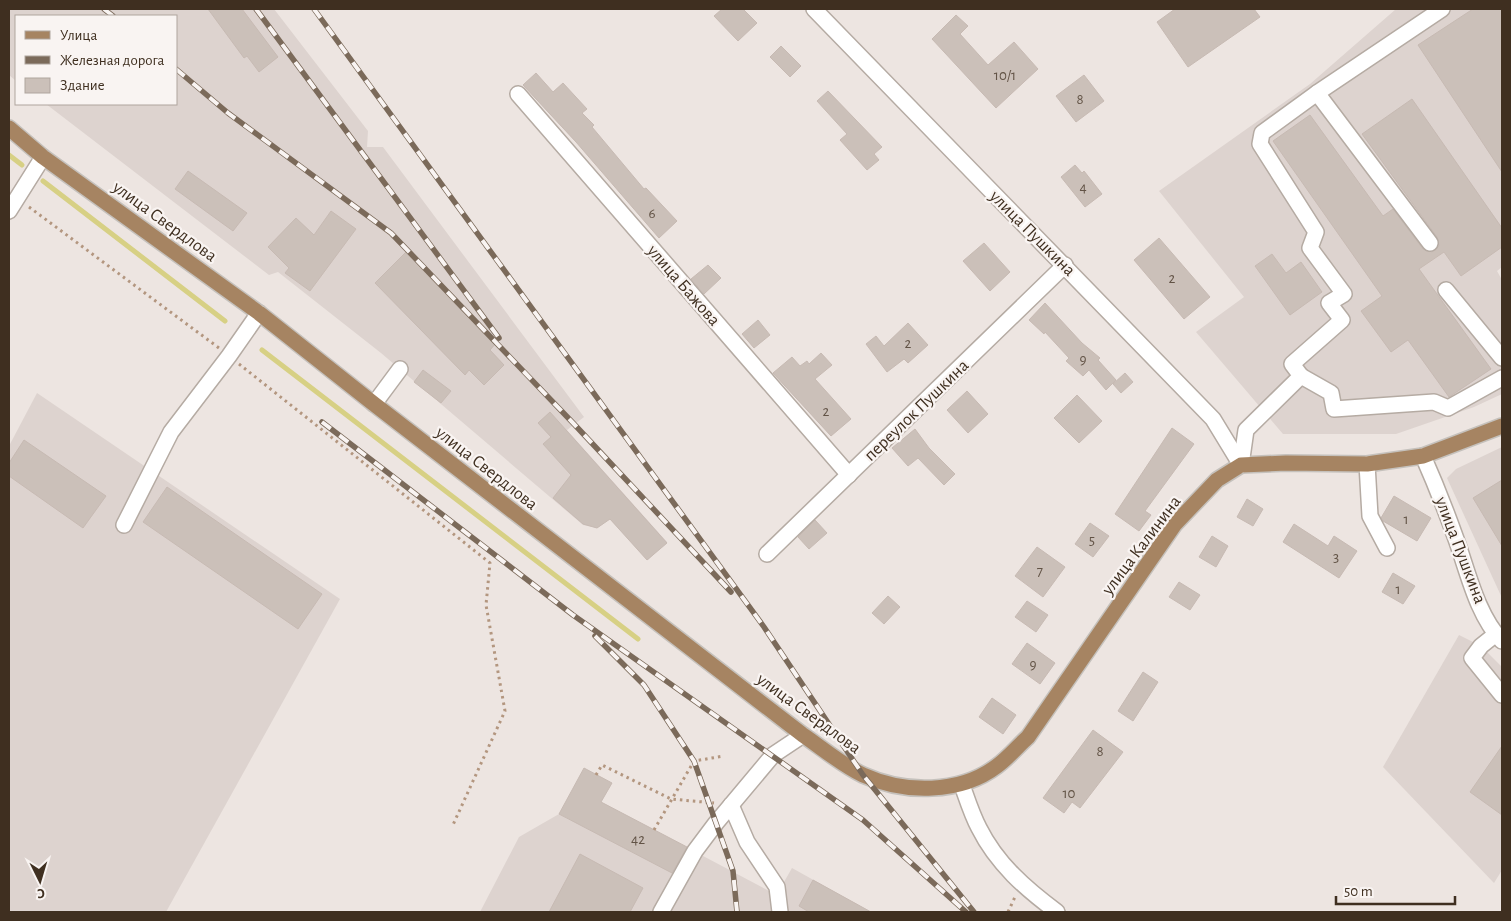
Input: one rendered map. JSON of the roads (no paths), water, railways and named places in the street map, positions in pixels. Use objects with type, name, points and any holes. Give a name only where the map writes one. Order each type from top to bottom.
[{"type":"main road","name":"улица Свердлова","points":[[9,128],[44,157],[259,313],[803,735],[863,775],[904,787],[934,788],[962,785]]},
{"type":"main road","name":"улица Калинина","points":[[962,785],[997,766],[1028,737],[1175,524],[1217,480],[1241,465],[1286,463],[1367,464],[1423,456],[1502,426]]},
{"type":"street","name":"улица Пушкина","points":[[814,9],[1065,265],[1213,420],[1241,465]]},
{"type":"street","points":[[1442,9],[1317,93],[1262,133],[1260,144],[1316,232],[1310,248],[1344,294],[1329,304],[1342,320],[1292,364],[1301,376],[1331,393],[1334,409],[1434,402],[1448,408],[1502,378]]},
{"type":"street","points":[[1317,93],[1430,243]]},
{"type":"street","name":"улица Бажова","points":[[518,94],[849,475]]},
{"type":"street","points":[[9,211],[44,157]]},
{"type":"street","name":"переулок Пушкина","points":[[767,554],[1065,265]]},
{"type":"street","points":[[1446,290],[1502,358]]},
{"type":"street","points":[[124,525],[171,432],[259,313]]},
{"type":"street","points":[[374,404],[400,369]]},
{"type":"street","points":[[1241,465],[1246,430],[1301,376]]},
{"type":"street","name":"улица Пушкина","points":[[1423,456],[1442,498],[1478,600],[1499,638]]},
{"type":"street","points":[[1367,464],[1370,516],[1387,548]]},
{"type":"street","points":[[1499,638],[1481,646],[1472,658],[1502,695]]},
{"type":"street","points":[[661,912],[695,851],[731,805],[773,755],[803,735]]},
{"type":"street","points":[[962,785],[979,828],[1000,862],[1032,893],[1057,912]]},
{"type":"street","points":[[731,805],[747,842],[777,887],[780,912]]},
{"type":"waterway","points":[[9,155],[22,165]]},
{"type":"waterway","points":[[43,181],[225,321]]},
{"type":"waterway","points":[[262,350],[638,639]]},
{"type":"railway","points":[[104,9],[112,15]]},
{"type":"railway","points":[[256,9],[499,338]]},
{"type":"railway","points":[[314,9],[764,627],[863,775],[974,912]]},
{"type":"railway","points":[[178,71],[228,113],[391,233],[574,424],[731,592]]},
{"type":"railway","points":[[322,422],[573,615],[863,820],[966,912]]},
{"type":"railway","points":[[595,636],[644,685],[694,761],[733,871],[737,912]]}]
